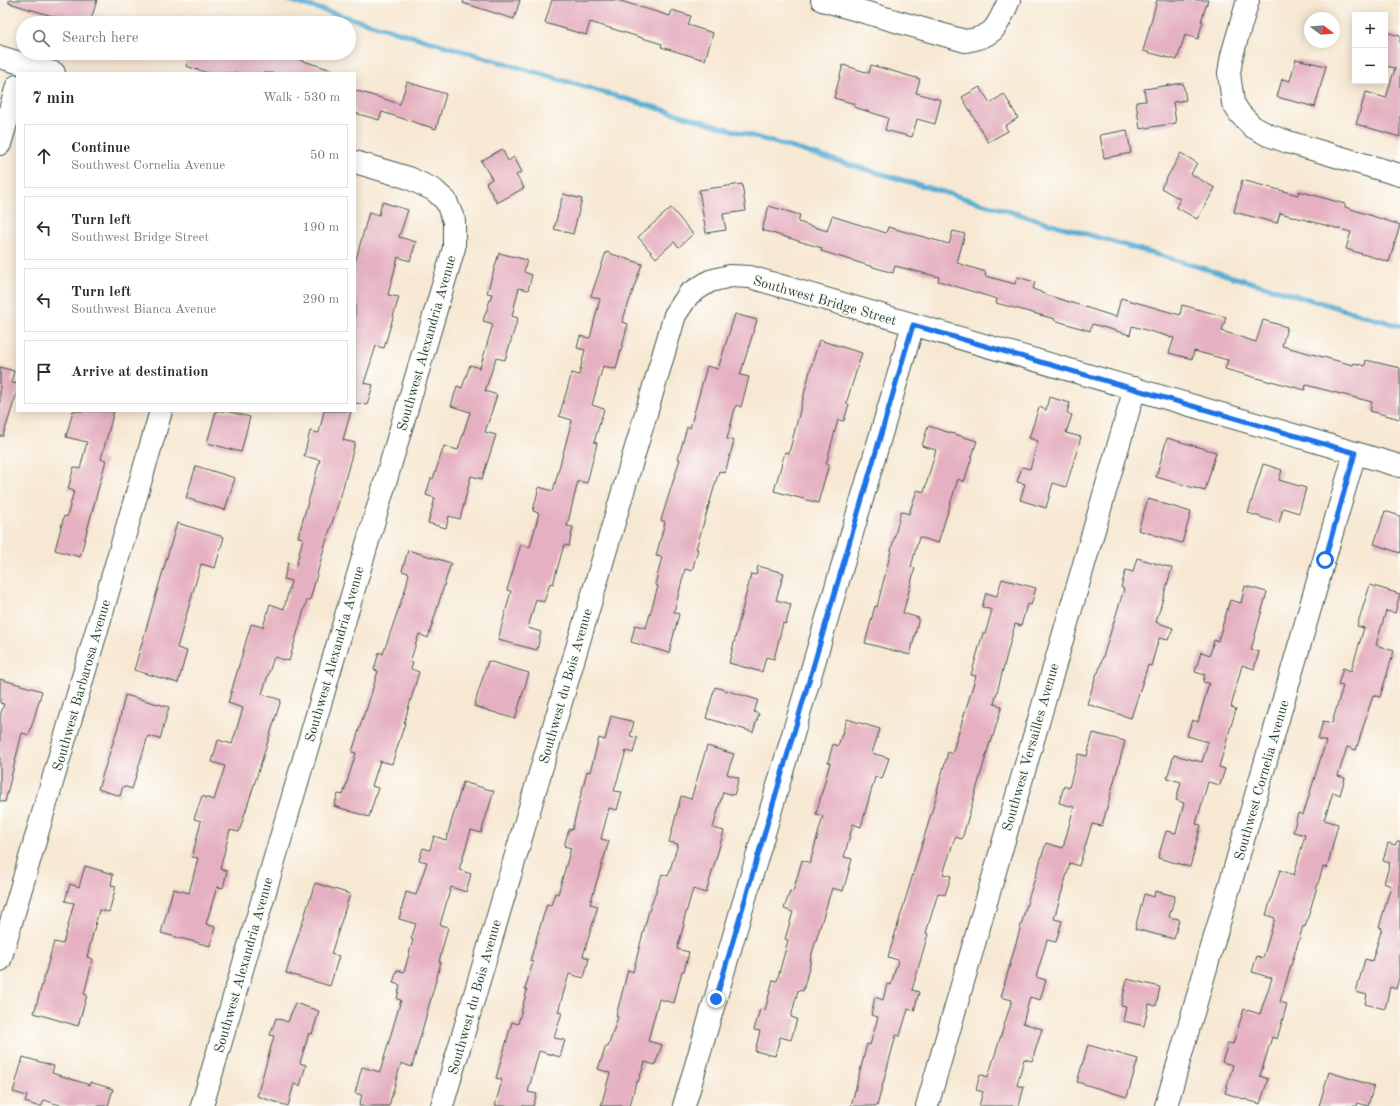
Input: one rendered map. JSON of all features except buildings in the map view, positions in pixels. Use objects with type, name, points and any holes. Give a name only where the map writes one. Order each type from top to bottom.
[{"type":"street","points":[[822,0],[965,42],[976,39],[992,31],[1006,8],[1009,0]]},
{"type":"street","points":[[1248,0],[1232,55],[1229,72],[1233,103],[1240,114],[1253,127],[1268,135],[1400,175]]},
{"type":"street","points":[[0,57],[22,68],[48,72]]},
{"type":"street","points":[[0,144],[16,89]]},
{"type":"street","name":"Southwest Alexandria Avenue","points":[[202,1106],[454,248],[454,221],[446,201],[434,190],[409,178],[356,162]]},
{"type":"street","name":"Southwest Bridge Street","points":[[710,281],[730,276],[750,278],[1135,388],[1400,466]]},
{"type":"street","name":"Southwest du Bois Avenue","points":[[442,1106],[674,315],[689,294],[710,281]]},
{"type":"street","points":[[684,1106],[913,325]]},
{"type":"street","name":"Southwest Versailles Avenue","points":[[927,1106],[1135,388]]},
{"type":"street","name":"Southwest Barbarosa Avenue","points":[[0,960],[161,412]]},
{"type":"street","name":"Southwest Cornelia Avenue","points":[[1166,1106],[1355,453]]},
{"type":"waterway","points":[[289,0],[344,16]]},
{"type":"waterway","points":[[356,20],[1400,326]]},
{"type":"route","points":[[716,999],[913,325],[1355,453],[1325,560]]}]
